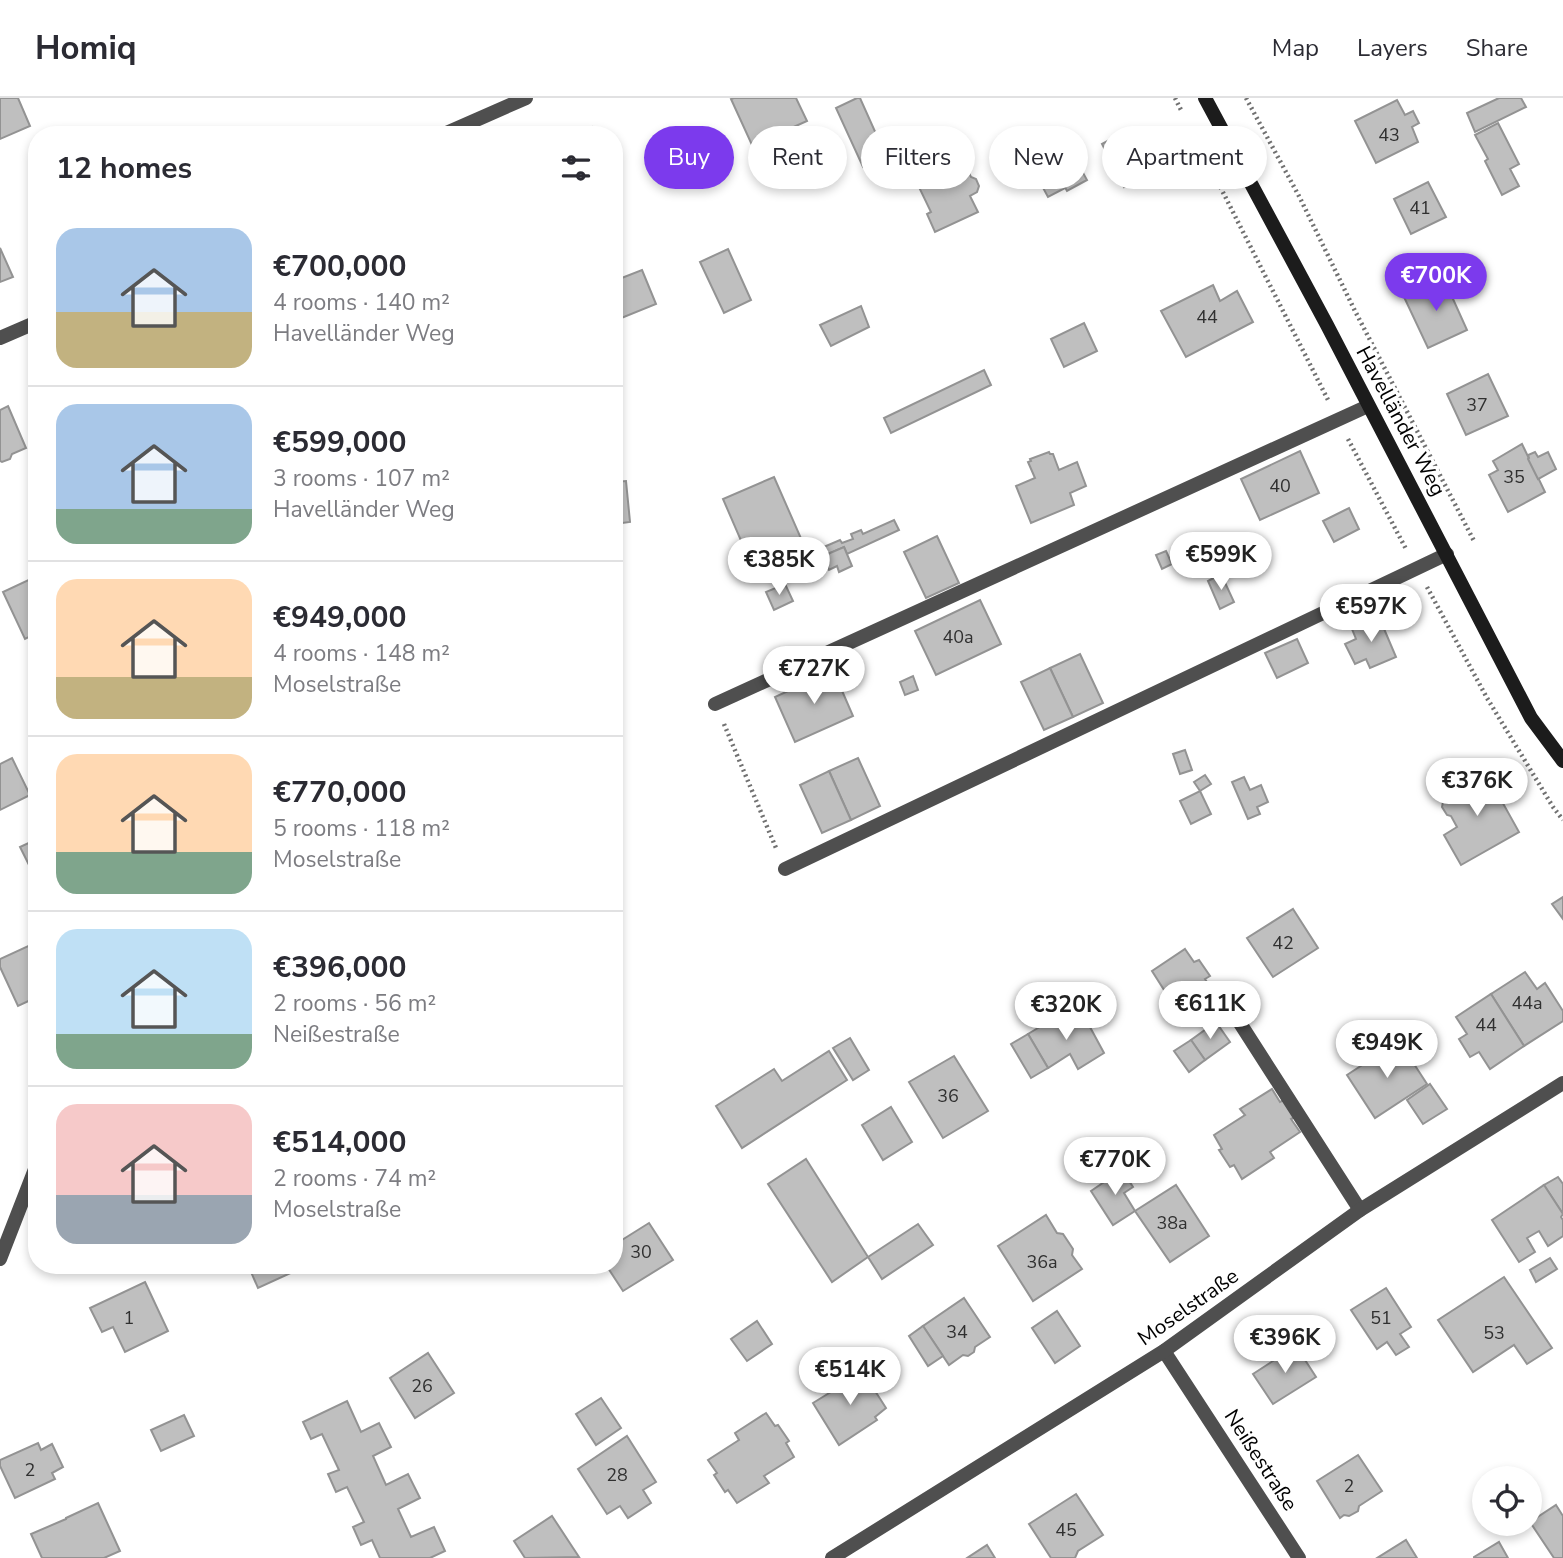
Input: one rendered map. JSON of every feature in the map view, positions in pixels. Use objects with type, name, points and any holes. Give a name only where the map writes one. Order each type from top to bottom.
[{"type":"street","points":[[462,126],[526,98]]},
{"type":"street","name":"Havelländer Weg","points":[[1205,98],[1327,325],[1531,718],[1563,761]]},
{"type":"street","points":[[0,338],[28,326]]},
{"type":"street","points":[[715,704],[1368,406]]},
{"type":"street","points":[[785,869],[1447,554]]},
{"type":"street","points":[[1229,1006],[1360,1210]]},
{"type":"street","name":"Moselstraße","points":[[832,1558],[1164,1351],[1360,1210],[1563,1083]]},
{"type":"street","points":[[0,1259],[28,1187]]},
{"type":"street","name":"Neißestraße","points":[[1164,1351],[1299,1558]]},
{"type":"path","points":[[1175,98],[1182,112]]},
{"type":"path","points":[[1246,98],[1300,198],[1474,541]]},
{"type":"path","points":[[1188,124],[1338,421],[1416,567],[1487,698],[1563,820]]},
{"type":"path","points":[[715,704],[785,869]]},
{"type":"building","points":[[0,98],[18,98],[30,126],[0,139]]},
{"type":"building","points":[[796,98],[807,121],[796,126],[748,126],[748,136],[731,99]]},
{"type":"building","points":[[860,98],[873,126],[861,126],[861,163],[847,132],[847,126],[844,126],[836,108]]},
{"type":"building","points":[[1499,98],[1521,98],[1526,107],[1475,132],[1467,113]]},
{"type":"building","points":[[1397,100],[1405,115],[1413,111],[1419,123],[1412,127],[1418,142],[1376,163],[1355,121]]},
{"type":"building","points":[[1498,123],[1519,164],[1510,169],[1519,186],[1502,195],[1475,135]]},
{"type":"building","points":[[976,179],[979,186],[977,192],[970,196],[978,212],[935,232],[927,214],[931,212],[920,189],[975,189]]},
{"type":"building","points":[[1428,182],[1446,217],[1411,234],[1394,199]]},
{"type":"building","points":[[1044,189],[1063,189],[1048,197]]},
{"type":"building","points":[[0,248],[13,277],[0,282]]},
{"type":"building","points":[[728,249],[751,300],[724,313],[700,262]]},
{"type":"building","points":[[642,270],[656,304],[623,317],[623,277]]},
{"type":"building","points":[[1444,279],[1467,330],[1428,348],[1404,297]]},
{"type":"building","points":[[1213,285],[1220,301],[1237,291],[1253,322],[1186,357],[1161,311]]},
{"type":"building","points":[[861,306],[869,327],[831,346],[820,325]]},
{"type":"building","points":[[1084,323],[1097,351],[1064,367],[1051,339]]},
{"type":"building","points":[[984,370],[991,385],[891,433],[884,418]]},
{"type":"building","points":[[1488,374],[1508,416],[1466,435],[1447,394]]},
{"type":"building","points":[[8,406],[26,448],[2,462],[0,410]]},
{"type":"building","points":[[1522,444],[1545,492],[1508,512],[1489,475],[1498,470],[1493,461]]},
{"type":"building","points":[[1300,451],[1319,493],[1260,520],[1241,479]]},
{"type":"building","points":[[1049,452],[1053,454],[1059,470],[1077,462],[1086,486],[1070,493],[1074,505],[1031,523],[1016,486],[1035,478],[1028,462],[1030,459]]},
{"type":"building","points":[[1535,452],[1538,457],[1548,452],[1556,469],[1538,479],[1528,459],[1528,455]]},
{"type":"building","points":[[774,477],[803,543],[752,566],[723,499]]},
{"type":"building","points":[[623,481],[626,481],[630,522],[623,523]]},
{"type":"building","points":[[1349,508],[1359,529],[1334,542],[1323,521]]},
{"type":"building","points":[[894,520],[899,530],[847,554],[844,547],[823,556],[819,549],[840,540],[842,543],[853,539],[851,534],[861,530],[863,534]]},
{"type":"building","points":[[937,536],[959,583],[926,598],[904,552]]},
{"type":"building","points":[[844,547],[852,566],[839,572],[837,566],[829,570],[823,556]]},
{"type":"building","points":[[1166,551],[1172,564],[1162,569],[1156,555]]},
{"type":"building","points":[[1221,574],[1234,602],[1220,609],[1208,581]]},
{"type":"building","points":[[28,580],[28,638],[25,639],[3,592]]},
{"type":"building","points":[[785,584],[793,601],[774,610],[766,592]]},
{"type":"building","points":[[980,600],[1001,644],[936,675],[915,631]]},
{"type":"building","points":[[1379,617],[1396,657],[1370,668],[1366,659],[1355,664],[1345,644],[1356,639],[1352,629]]},
{"type":"building","points":[[1297,639],[1308,663],[1277,678],[1265,653]]},
{"type":"building","points":[[1080,654],[1103,703],[1073,717],[1050,668]]},
{"type":"building","points":[[1050,668],[1073,717],[1044,730],[1021,682]]},
{"type":"building","points":[[833,670],[853,716],[795,742],[775,697]]},
{"type":"building","points":[[913,676],[918,690],[905,695],[900,682]]},
{"type":"building","points":[[1185,750],[1192,770],[1180,774],[1173,754]]},
{"type":"building","points":[[12,758],[28,796],[0,810],[0,764]]},
{"type":"building","points":[[858,758],[880,806],[851,820],[829,771]]},
{"type":"building","points":[[829,771],[851,820],[822,833],[800,785]]},
{"type":"building","points":[[1485,771],[1519,832],[1461,865],[1444,835],[1457,827],[1442,807],[1440,796]]},
{"type":"building","points":[[1205,775],[1211,784],[1200,791],[1194,782]]},
{"type":"building","points":[[1244,777],[1250,790],[1261,785],[1268,802],[1257,807],[1260,814],[1248,819],[1232,782]]},
{"type":"building","points":[[1200,791],[1211,814],[1191,824],[1180,801]]},
{"type":"building","points":[[28,843],[28,863],[20,847]]},
{"type":"building","points":[[1563,897],[1563,919],[1552,904]]},
{"type":"building","points":[[1293,909],[1318,948],[1273,977],[1247,938]]},
{"type":"building","points":[[28,946],[28,1001],[18,1006],[0,967],[0,959]]},
{"type":"building","points":[[1185,949],[1194,962],[1199,960],[1210,976],[1205,979],[1214,993],[1180,1015],[1152,971]]},
{"type":"building","points":[[1525,972],[1537,989],[1545,983],[1563,1011],[1563,1021],[1524,1046],[1491,994]]},
{"type":"building","points":[[1491,994],[1524,1046],[1490,1069],[1479,1052],[1470,1057],[1459,1039],[1467,1034],[1456,1017]]},
{"type":"building","points":[[1061,1014],[1068,1025],[1084,1016],[1104,1053],[1078,1069],[1070,1054],[1048,1068],[1028,1034]]},
{"type":"building","points":[[1216,1022],[1230,1042],[1205,1060],[1191,1040]]},
{"type":"building","points":[[1028,1034],[1048,1068],[1031,1078],[1011,1044]]},
{"type":"building","points":[[850,1038],[869,1070],[853,1080],[833,1048]]},
{"type":"building","points":[[1191,1040],[1205,1060],[1189,1072],[1174,1051]]},
{"type":"building","points":[[1399,1041],[1427,1084],[1375,1118],[1347,1075]]},
{"type":"building","points":[[829,1051],[847,1080],[742,1148],[716,1106],[774,1069],[782,1081]]},
{"type":"building","points":[[954,1056],[988,1111],[943,1138],[909,1082]]},
{"type":"building","points":[[1430,1084],[1447,1109],[1423,1124],[1407,1100]]},
{"type":"building","points":[[1272,1089],[1280,1102],[1284,1100],[1295,1117],[1291,1119],[1300,1132],[1270,1152],[1274,1158],[1242,1179],[1234,1165],[1230,1167],[1219,1150],[1222,1149],[1214,1135],[1245,1115],[1240,1109]]},
{"type":"building","points":[[891,1107],[912,1142],[883,1160],[862,1125]]},
{"type":"building","points":[[806,1159],[868,1257],[832,1282],[768,1184]]},
{"type":"building","points":[[1122,1170],[1133,1187],[1124,1193],[1135,1211],[1113,1225],[1091,1191]]},
{"type":"building","points":[[1558,1177],[1563,1184],[1563,1214],[1544,1185]]},
{"type":"building","points":[[1176,1185],[1209,1236],[1170,1262],[1135,1211]]},
{"type":"building","points":[[1544,1185],[1563,1214],[1563,1236],[1548,1246],[1539,1231],[1527,1238],[1535,1252],[1519,1262],[1492,1220]]},
{"type":"building","points":[[1046,1215],[1057,1233],[1063,1234],[1073,1249],[1072,1255],[1082,1269],[1033,1301],[998,1246]]},
{"type":"building","points":[[649,1223],[673,1260],[623,1291],[612,1274],[623,1274],[623,1239]]},
{"type":"building","points":[[918,1224],[933,1245],[882,1279],[868,1257]]},
{"type":"building","points":[[1550,1258],[1557,1269],[1536,1282],[1530,1270]]},
{"type":"building","points":[[252,1274],[288,1274],[258,1288]]},
{"type":"building","points":[[1504,1277],[1552,1348],[1527,1364],[1514,1345],[1473,1372],[1438,1320]]},
{"type":"building","points":[[145,1282],[168,1331],[125,1352],[113,1327],[102,1332],[90,1308]]},
{"type":"building","points":[[1386,1288],[1411,1327],[1400,1334],[1409,1347],[1396,1355],[1387,1342],[1377,1349],[1351,1310]]},
{"type":"building","points":[[964,1298],[990,1337],[975,1347],[974,1352],[968,1356],[963,1355],[949,1365],[923,1326]]},
{"type":"building","points":[[1057,1311],[1080,1346],[1055,1363],[1032,1328]]},
{"type":"building","points":[[757,1321],[772,1344],[747,1361],[731,1339]]},
{"type":"building","points":[[923,1326],[943,1356],[928,1366],[909,1336]]},
{"type":"building","points":[[1296,1346],[1316,1377],[1273,1404],[1253,1374]]},
{"type":"building","points":[[428,1353],[454,1393],[415,1418],[390,1378]]},
{"type":"building","points":[[861,1369],[886,1408],[875,1417],[877,1420],[839,1445],[813,1403],[847,1382],[846,1379]]},
{"type":"building","points":[[601,1398],[621,1428],[596,1445],[576,1414]]},
{"type":"building","points":[[347,1401],[361,1432],[379,1423],[391,1447],[373,1456],[386,1485],[408,1474],[420,1498],[398,1509],[411,1537],[434,1527],[445,1551],[430,1558],[380,1558],[372,1540],[361,1545],[353,1527],[364,1522],[347,1487],[336,1492],[328,1474],[339,1470],[322,1434],[311,1439],[303,1422]]},
{"type":"building","points":[[766,1413],[789,1441],[786,1443],[794,1457],[764,1476],[769,1483],[737,1503],[728,1490],[725,1492],[708,1460],[739,1440],[735,1433]]},
{"type":"building","points":[[184,1415],[194,1436],[161,1451],[151,1430]]},
{"type":"building","points":[[627,1436],[656,1482],[643,1490],[651,1503],[628,1518],[620,1506],[607,1514],[578,1469]]},
{"type":"building","points":[[38,1443],[41,1450],[52,1444],[63,1467],[52,1473],[55,1479],[15,1498],[0,1466],[0,1460]]},
{"type":"building","points":[[1358,1455],[1382,1491],[1359,1506],[1358,1511],[1340,1518],[1317,1481]]},
{"type":"building","points":[[1076,1494],[1103,1535],[1078,1551],[1075,1558],[1051,1558],[1029,1524]]},
{"type":"building","points":[[98,1503],[120,1551],[104,1558],[42,1558],[31,1534]]},
{"type":"building","points":[[1556,1505],[1563,1516],[1563,1558],[1554,1558],[1539,1536],[1542,1536],[1542,1514]]},
{"type":"building","points":[[552,1516],[579,1557],[525,1558],[514,1541]]},
{"type":"building","points":[[1406,1540],[1417,1558],[1377,1558]]},
{"type":"building","points":[[1499,1542],[1508,1558],[1474,1558],[1474,1557]]},
{"type":"building","points":[[987,1545],[995,1558],[967,1558]]}]
